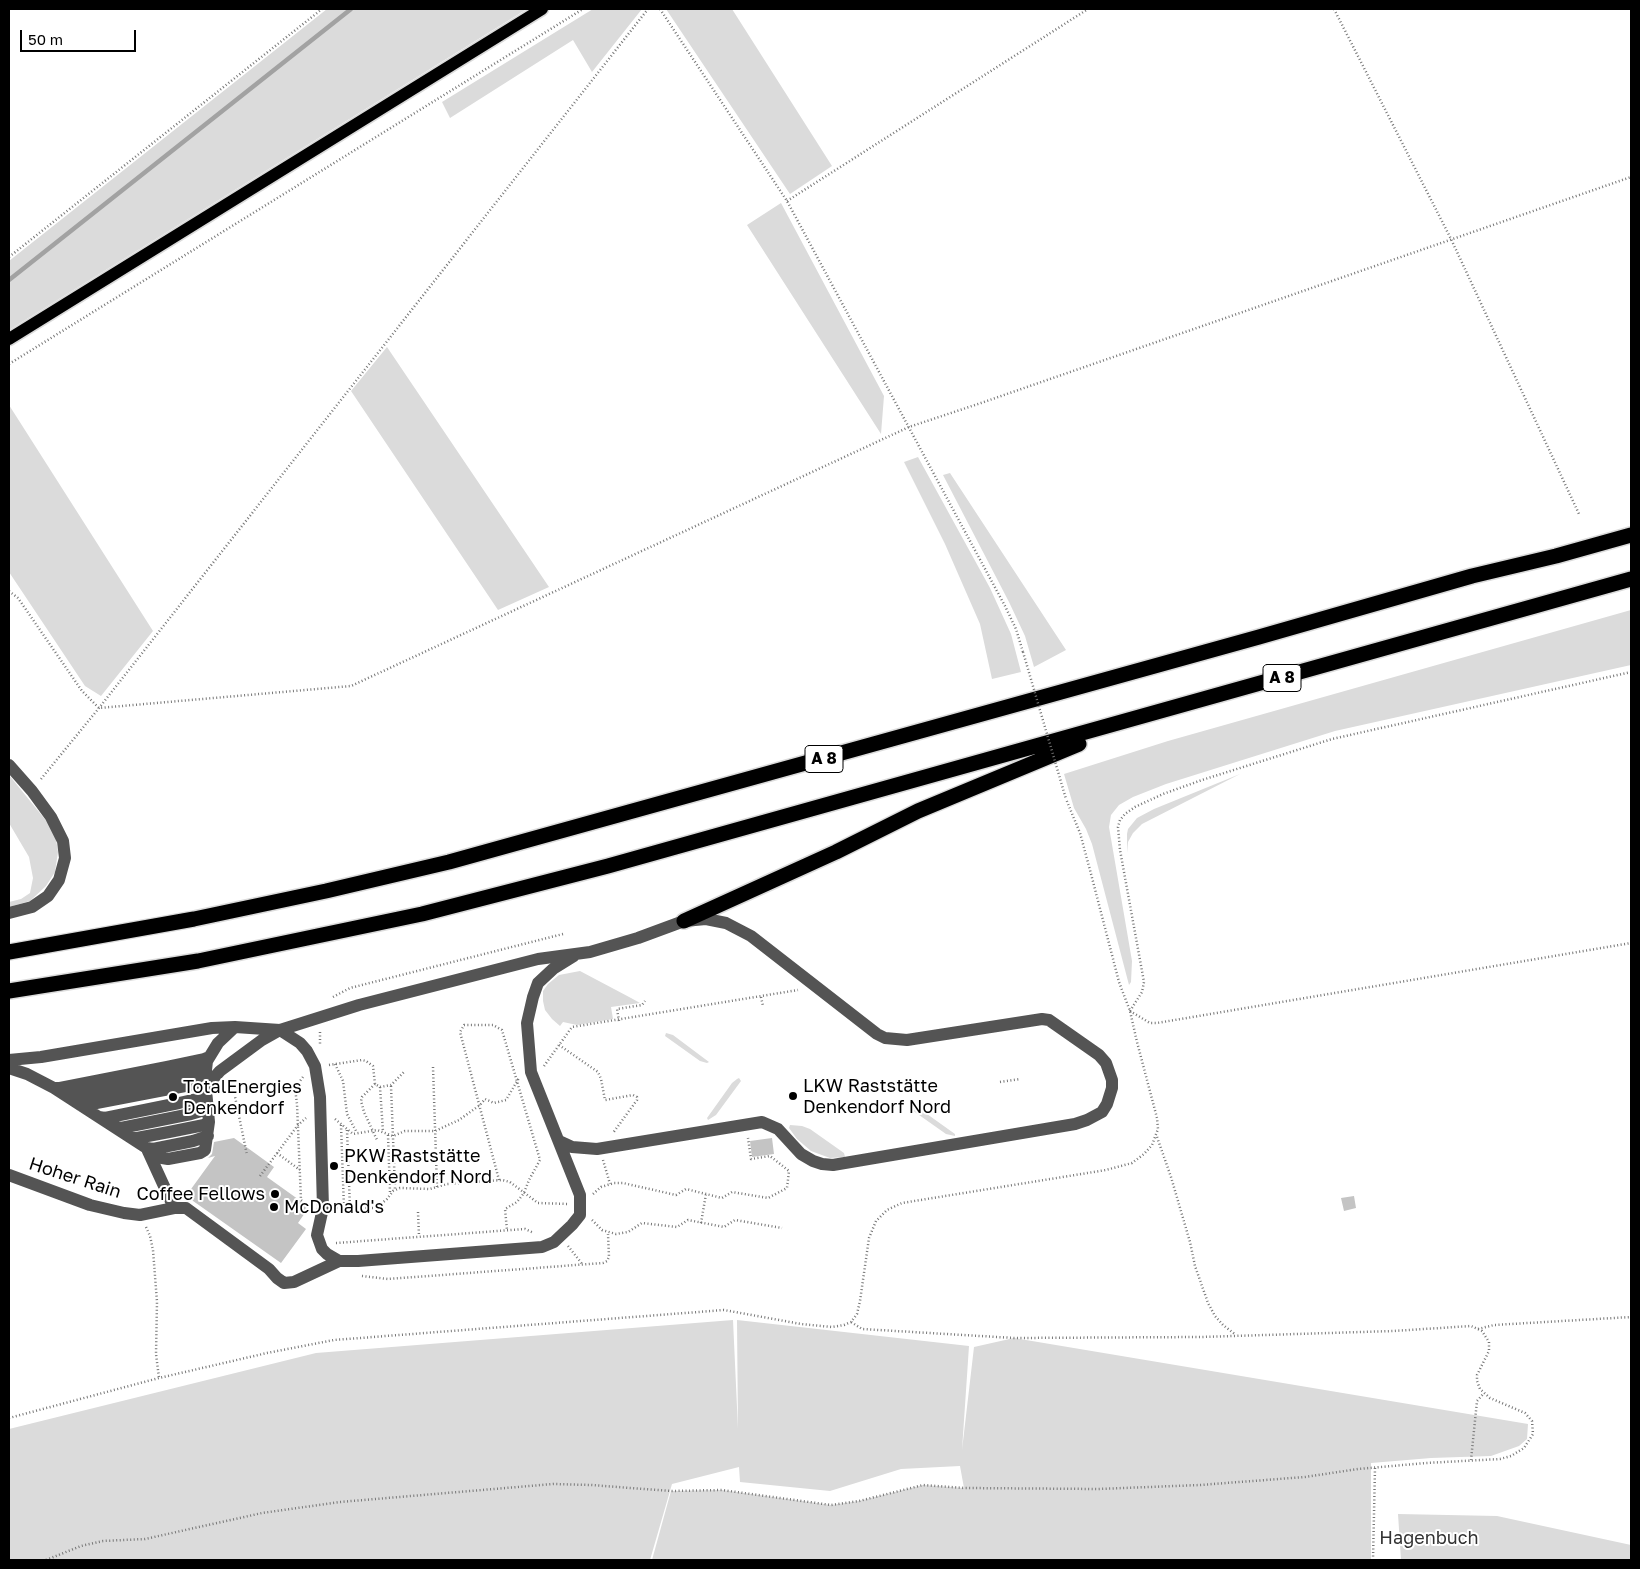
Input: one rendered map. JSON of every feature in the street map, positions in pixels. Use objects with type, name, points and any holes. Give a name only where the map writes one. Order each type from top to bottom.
[{"type":"highway","name":"A 8","points":[[9,952],[204,917],[326,892],[450,862],[1259,638],[1472,576],[1556,556],[1631,535]]},
{"type":"highway","name":"A 8","points":[[9,991],[198,961],[422,914],[608,866],[1631,579]]},
{"type":"highway","points":[[684,921],[836,852],[918,811],[1148,716]]},
{"type":"main road","points":[[9,339],[542,9]]},
{"type":"lane","points":[[9,765],[32,791],[60,833],[65,850],[64,864],[59,880],[48,896],[32,907],[9,913]]},
{"type":"lane","points":[[99,1117],[105,1118],[201,1098],[206,1094],[212,1080],[220,1071],[262,1040],[280,1030],[359,1005],[538,960],[578,954],[638,938],[684,921],[706,919],[726,923],[751,936],[877,1034],[890,1039],[907,1040],[1042,1019],[1049,1020],[1103,1059],[1110,1070],[1112,1080],[1110,1096],[1102,1112],[1075,1124],[834,1165],[812,1161],[801,1154],[782,1133],[771,1125],[762,1122],[600,1148],[584,1149],[559,1142]]},
{"type":"lane","points":[[147,1148],[174,1208],[190,1210],[269,1269],[284,1283],[294,1282],[339,1261],[542,1247],[554,1242],[580,1214],[584,1204],[531,1072],[527,1024],[538,983],[552,969],[578,954]]},
{"type":"lane","points":[[54,1088],[158,1080],[183,1075],[200,1082],[218,1043],[235,1027]]},
{"type":"lane","points":[[9,1060],[41,1057],[195,1030],[235,1027],[280,1030],[300,1043],[315,1066],[320,1097],[323,1208],[317,1235],[320,1244],[327,1254],[339,1261]]},
{"type":"lane","points":[[9,1068],[27,1074],[54,1088],[162,1158],[174,1158],[205,1150],[202,1138],[209,1122],[206,1094],[207,1068],[204,1059],[183,1075],[73,1097],[67,1096]]},
{"type":"lane","points":[[80,1105],[86,1106],[158,1080]]},
{"type":"lane","points":[[147,1148],[153,1149],[208,1109]]},
{"type":"lane","points":[[115,1128],[166,1119],[209,1122]]},
{"type":"lane","points":[[131,1138],[202,1138]]},
{"type":"lane","name":"Hoher Rain","points":[[9,1176],[90,1205],[124,1213],[148,1214],[174,1208]]},
{"type":"path","points":[[9,257],[322,9]]},
{"type":"path","points":[[9,364],[583,9]]},
{"type":"path","points":[[32,791],[648,9]]},
{"type":"path","points":[[9,1418],[159,1378],[267,1353],[334,1340],[724,1310],[801,1324],[832,1327],[851,1322],[857,1314],[869,1238],[876,1220],[887,1210],[902,1203],[1120,1168],[1132,1163],[1152,1145],[1156,1136],[1157,1118],[1130,1011],[1119,982],[1080,833],[1066,799],[1016,629],[787,201],[660,9]]},
{"type":"path","points":[[787,201],[1088,9]]},
{"type":"path","points":[[1334,9],[1451,239],[1579,514]]},
{"type":"path","points":[[9,591],[18,598],[82,692],[99,708],[351,686],[909,427],[1631,177]]},
{"type":"path","points":[[1130,1011],[1142,992],[1144,982],[1120,850],[1118,827],[1120,820],[1125,814],[1135,807],[1202,780],[1332,739],[1631,672]]},
{"type":"path","points":[[328,1001],[350,988],[563,934]]},
{"type":"path","points":[[1130,1011],[1150,1023],[1157,1023],[1631,943]]},
{"type":"path","points":[[260,1176],[298,1126],[307,1118],[332,1116],[351,1133],[357,1134],[373,1130],[393,1136],[405,1131],[435,1130],[459,1120],[480,1105],[485,1099],[494,1103],[506,1100],[520,1076],[543,1067],[572,1028],[817,987]]},
{"type":"path","points":[[761,997],[763,1006]]},
{"type":"path","points":[[619,1021],[617,1009],[642,1005],[645,1001]]},
{"type":"path","points":[[315,1019],[321,1036],[321,1048]]},
{"type":"path","points":[[499,1180],[460,1032],[464,1025],[493,1025],[502,1030],[540,1160],[524,1193],[517,1202],[505,1209],[507,1230]]},
{"type":"path","points":[[559,1045],[598,1072],[605,1100],[637,1097],[637,1100],[614,1131],[598,1140],[610,1184]]},
{"type":"path","points":[[357,1134],[347,1114],[343,1081],[335,1064],[366,1061],[373,1066],[375,1084]]},
{"type":"path","points":[[432,1067],[437,1187]]},
{"type":"path","points":[[375,1084],[380,1087],[391,1085],[405,1071]]},
{"type":"path","points":[[1000,1082],[1020,1079]]},
{"type":"path","points":[[375,1084],[361,1098],[364,1112],[376,1140]]},
{"type":"path","points":[[391,1085],[395,1189]]},
{"type":"path","points":[[233,1087],[247,1155]]},
{"type":"path","points":[[380,1087],[383,1132]]},
{"type":"path","points":[[341,1124],[344,1208]]},
{"type":"path","points":[[298,1126],[302,1201],[312,1208],[376,1208],[395,1189],[430,1190],[447,1184],[499,1180],[510,1182],[538,1203],[584,1204],[596,1191],[610,1184],[623,1183],[676,1195],[686,1189],[722,1198],[732,1192],[768,1198],[787,1188],[789,1171],[770,1156],[751,1159],[746,1124]]},
{"type":"path","points":[[347,1130],[350,1208]]},
{"type":"path","points":[[388,1135],[390,1194]]},
{"type":"path","points":[[1156,1136],[1171,1176],[1195,1266],[1208,1303],[1215,1316],[1237,1336]]},
{"type":"path","points":[[277,1154],[300,1170]]},
{"type":"path","points":[[701,1223],[706,1194]]},
{"type":"path","points":[[584,1204],[593,1223],[608,1233],[625,1233],[642,1223],[677,1228],[688,1220],[724,1227],[735,1220],[782,1228]]},
{"type":"path","points":[[418,1212],[419,1236]]},
{"type":"path","points":[[320,1244],[524,1229]]},
{"type":"path","points":[[150,1236],[153,1250],[157,1302],[156,1354],[159,1378]]},
{"type":"path","points":[[1478,1329],[1494,1325],[1631,1317]]},
{"type":"path","points":[[46,1560],[81,1546],[103,1541],[145,1539],[262,1513],[340,1502],[553,1484],[671,1491],[722,1490],[831,1505],[859,1501],[923,1485],[964,1488],[1098,1489],[1200,1485],[1305,1477],[1375,1468],[1500,1459],[1511,1456],[1524,1448],[1533,1434],[1532,1421],[1525,1413],[1496,1400],[1480,1389],[1476,1378],[1489,1351],[1489,1342],[1484,1333],[1467,1326],[1393,1332],[1237,1336],[1014,1338],[862,1329],[851,1322]]},
{"type":"path","points":[[1471,1460],[1476,1401],[1484,1393]]},
{"type":"path","points":[[1373,1560],[1375,1468]]},
{"type":"green space","points":[[327,9],[527,9],[9,330],[9,261]]},
{"type":"green space","points":[[593,9],[642,9],[592,72],[573,40],[450,118],[442,102]]},
{"type":"green space","points":[[666,9],[732,9],[832,166],[790,194]]},
{"type":"green space","points":[[781,203],[884,396],[881,434],[747,225]]},
{"type":"green space","points":[[387,347],[549,587],[498,610],[351,391]]},
{"type":"green space","points":[[9,405],[153,631],[101,696],[85,686],[9,572]]},
{"type":"green space","points":[[918,457],[990,588],[1011,634],[1021,672],[992,679],[980,624],[945,544],[904,462]]},
{"type":"green space","points":[[950,473],[1066,650],[1034,667],[1025,636],[1009,602],[943,475]]},
{"type":"green space","points":[[1631,610],[1631,665],[1335,731],[1166,784],[1133,797],[1119,805],[1111,815],[1109,827],[1132,961],[1131,982],[1129,985],[1092,844],[1074,808],[1064,774],[1168,741]]},
{"type":"green space","points":[[1240,774],[1142,824],[1133,833],[1128,842],[1127,853],[1128,829],[1137,818],[1154,809]]},
{"type":"green space","points":[[9,775],[48,823],[56,839],[58,852],[55,872],[46,886],[30,901],[9,907],[9,902],[21,899],[30,893],[33,878],[29,857],[9,823]]},
{"type":"green space","points":[[580,971],[640,1003],[611,1007],[613,1019],[577,1025],[563,1022],[560,1026],[545,1010],[543,991],[559,975]]},
{"type":"green space","points":[[666,1033],[673,1035],[709,1062],[700,1061],[665,1036]]},
{"type":"green space","points":[[739,1078],[741,1081],[716,1115],[708,1120],[707,1118],[732,1083]]},
{"type":"green space","points":[[911,1108],[920,1109],[955,1134],[955,1136],[946,1134],[912,1110]]},
{"type":"green space","points":[[790,1125],[810,1129],[844,1153],[845,1157],[830,1158],[811,1151],[797,1139],[789,1128]]},
{"type":"green space","points":[[733,1320],[738,1429],[737,1320],[969,1346],[962,1450],[974,1347],[1014,1338],[1528,1424],[1527,1439],[1519,1446],[1491,1456],[1371,1463],[1371,1560],[652,1560],[671,1491],[722,1490],[831,1505],[859,1501],[923,1485],[964,1488],[960,1466],[901,1469],[830,1491],[740,1482],[739,1467],[672,1484],[650,1560],[9,1560],[9,1429],[316,1353]]},
{"type":"green space","name":"Hagenbuch","points":[[1398,1514],[1497,1516],[1631,1545],[1631,1560],[1401,1560]]},
{"type":"building","points":[[234,1138],[274,1167],[267,1177],[309,1207],[298,1223],[306,1229],[281,1263],[186,1196],[215,1156],[208,1158],[212,1154],[214,1142]]},
{"type":"building","points":[[772,1138],[774,1154],[752,1157],[750,1141]]},
{"type":"building","points":[[1354,1196],[1356,1208],[1344,1211],[1341,1198]]},
{"type":"waterway","points":[[9,280],[351,9]]},
{"type":"place","name":"LKW Raststätte Denkendorf Nord","points":[[793,1096]]},
{"type":"place","name":"TotalEnergies Denkendorf","points":[[173,1097]]},
{"type":"place","name":"PKW Raststätte Denkendorf Nord","points":[[334,1166]]},
{"type":"place","name":"Coffee Fellows","points":[[275,1194]]},
{"type":"place","name":"McDonald's","points":[[274,1207]]}]
